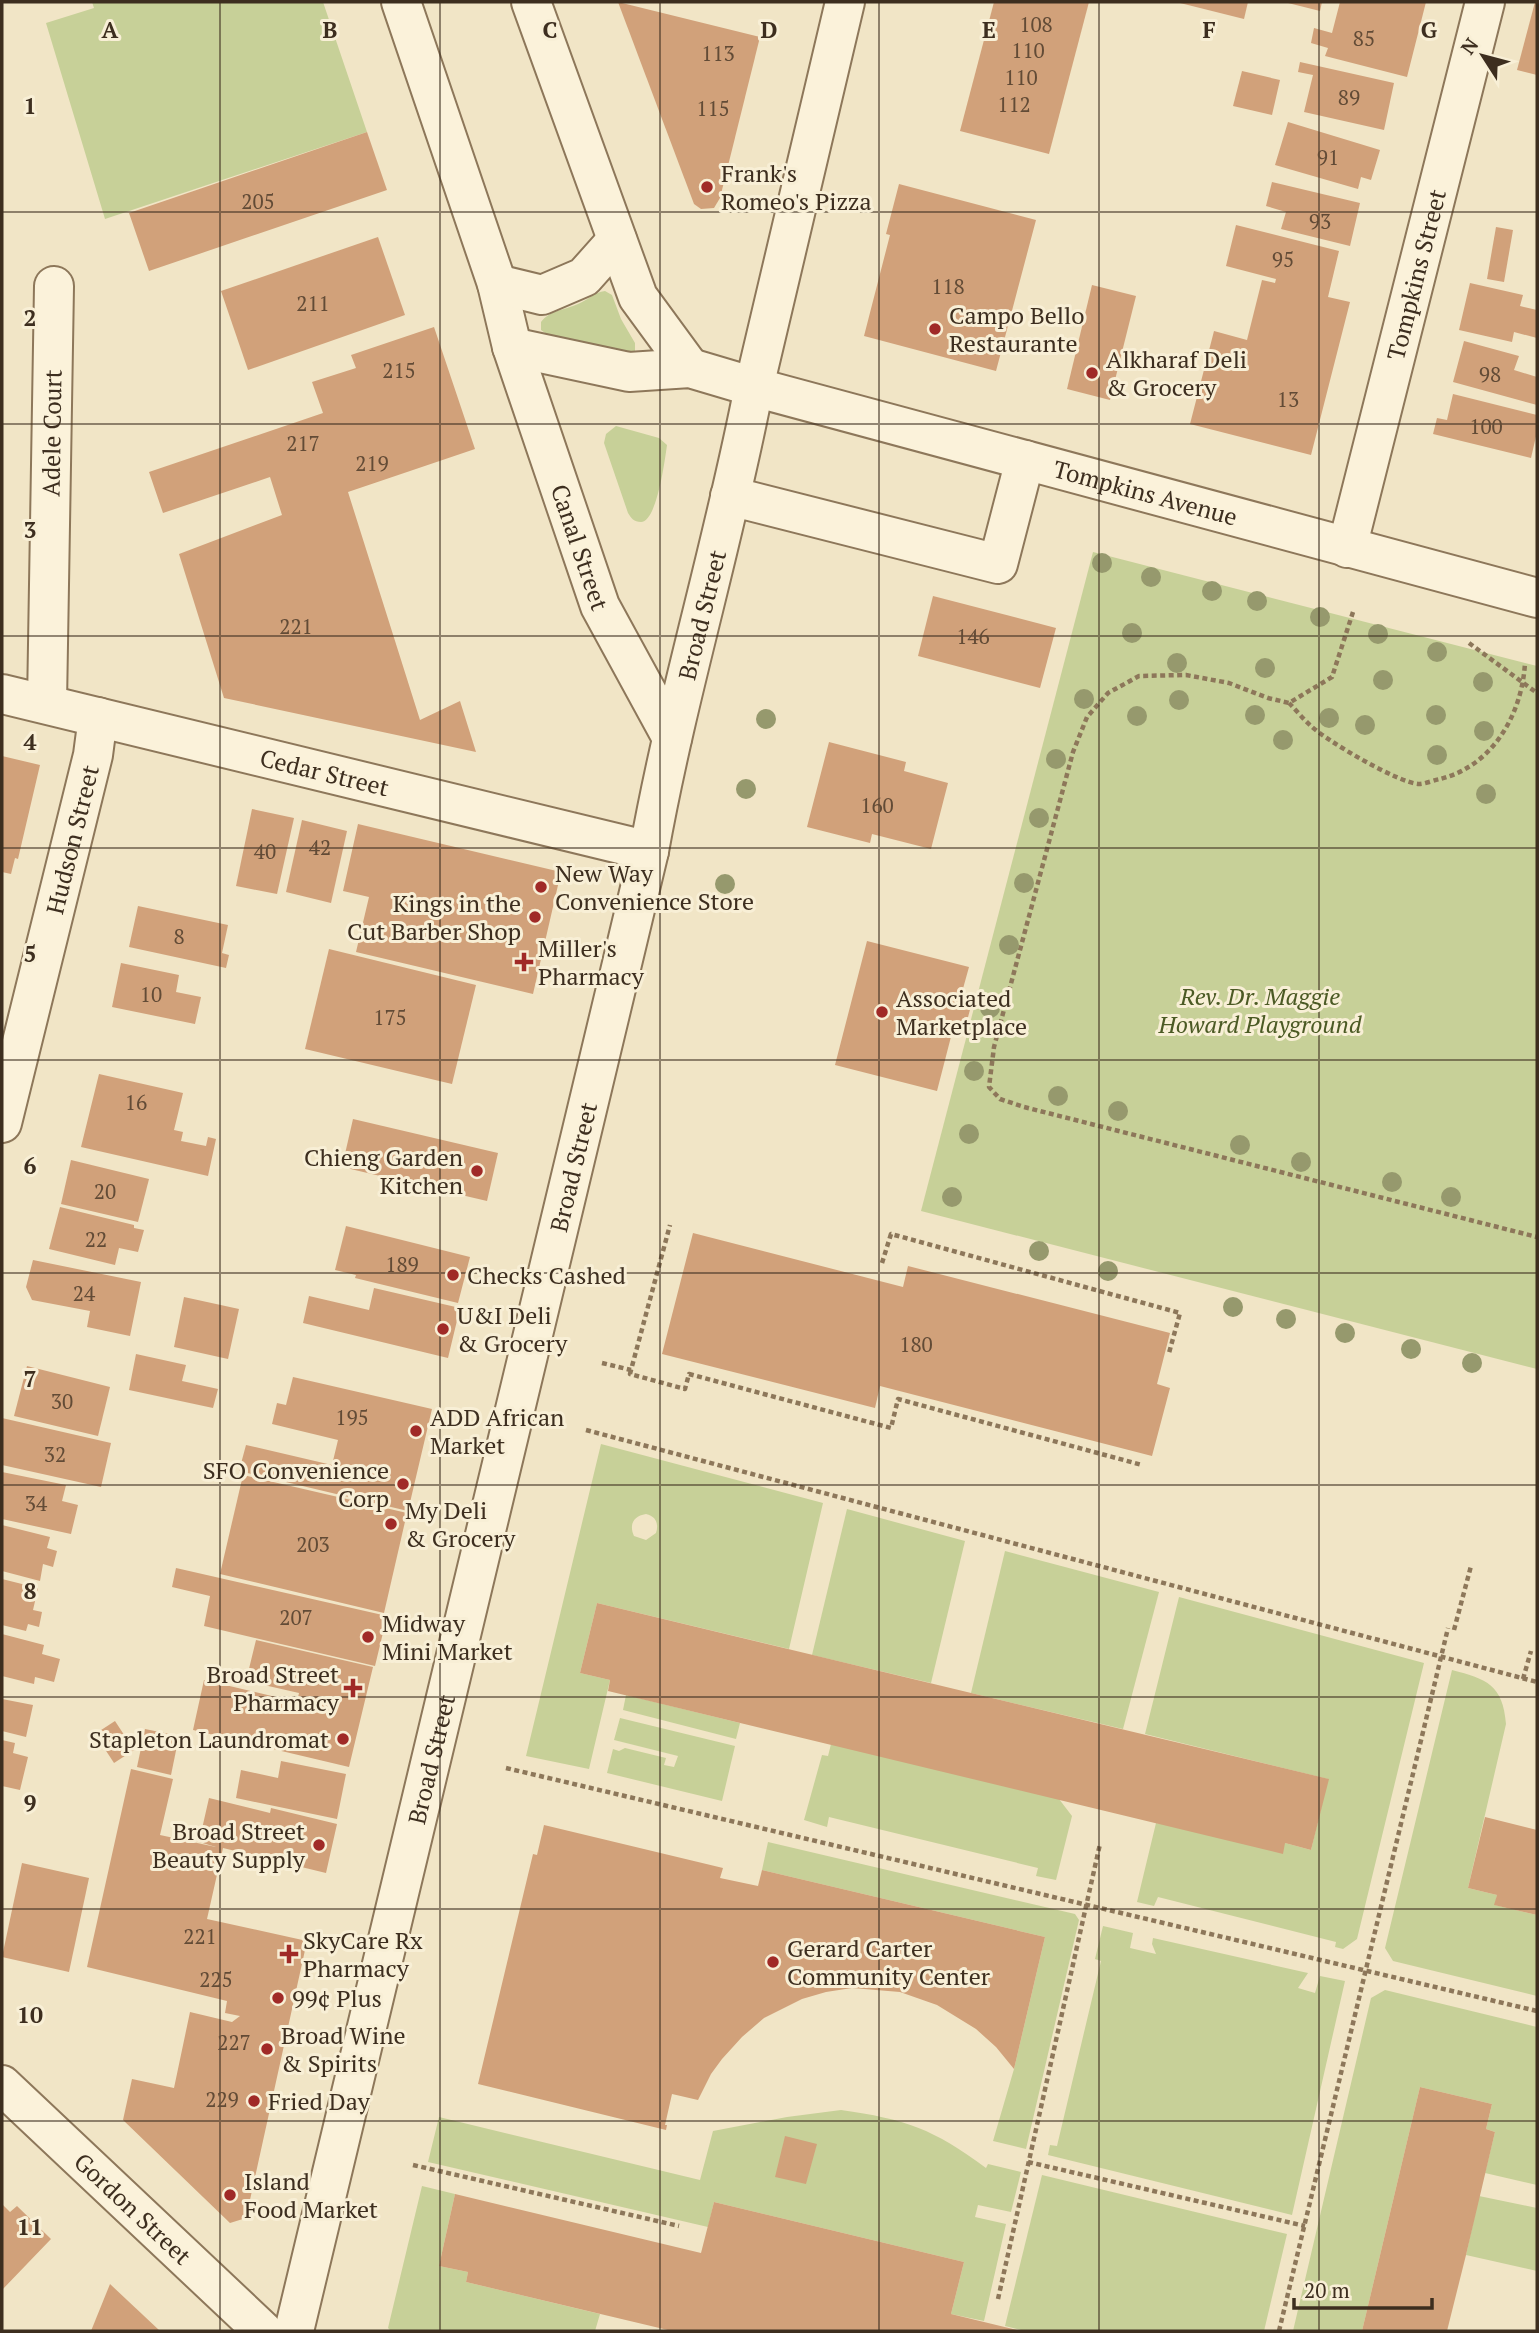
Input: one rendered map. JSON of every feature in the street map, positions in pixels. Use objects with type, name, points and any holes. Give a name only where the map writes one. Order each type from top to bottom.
[{"type":"street","name":"Canal Street","points":[[401,2],[497,284],[512,347],[600,606],[672,738]]},
{"type":"street","points":[[531,2],[638,297],[690,368]]},
{"type":"street","name":"Broad Street","points":[[294,2331],[649,851],[672,738],[845,2]]},
{"type":"street","name":"Tompkins Street","points":[[1347,548],[1485,2]]},
{"type":"street","points":[[497,284],[542,295],[584,277],[617,240]]},
{"type":"street","name":"Adele Court","points":[[47,704],[54,286]]},
{"type":"street","points":[[512,347],[629,372],[690,368],[754,387]]},
{"type":"street","name":"Tompkins Avenue","points":[[754,387],[1537,598]]},
{"type":"street","points":[[730,496],[998,564],[1025,460]]},
{"type":"street","name":"Cedar Street","points":[[2,694],[649,851]]},
{"type":"street","name":"Hudson Street","points":[[2,1123],[93,755],[98,717]]},
{"type":"street","name":"Gordon Street","points":[[2,2085],[264,2331]]},
{"type":"path","points":[[1289,703],[1332,677],[1353,612]]},
{"type":"path","points":[[1469,643],[1537,693]]},
{"type":"path","points":[[1525,663],[1524,683],[1516,712],[1493,747],[1474,765],[1447,777],[1419,784],[1396,776],[1340,746],[1312,727],[1289,703],[1268,698],[1228,682],[1197,677],[1139,676],[1108,693],[1087,717],[1073,752],[994,1047],[989,1087],[1000,1100],[1024,1107],[1537,1237]]},
{"type":"path","points":[[670,1225],[630,1374],[685,1389],[689,1374],[891,1428],[898,1399],[1142,1465]]},
{"type":"path","points":[[882,1263],[891,1234],[1180,1313],[1168,1353]]},
{"type":"path","points":[[602,1363],[631,1370]]},
{"type":"path","points":[[586,1430],[1537,1682]]},
{"type":"path","points":[[1279,2331],[1441,1657],[1471,1566]]},
{"type":"path","points":[[1523,1679],[1531,1651]]},
{"type":"path","points":[[506,1768],[1537,2011]]},
{"type":"path","points":[[998,2299],[1100,1844]]},
{"type":"path","points":[[1028,2162],[1305,2226]]},
{"type":"path","points":[[413,2165],[678,2226]]},
{"type":"green space","points":[[92,2],[323,2],[367,132],[105,219],[46,23],[94,8]]},
{"type":"green space","points":[[605,291],[612,295],[621,319],[635,343],[635,351],[631,355],[552,338],[541,330],[541,322],[549,315]]},
{"type":"green space","points":[[616,426],[659,438],[667,445],[656,501],[647,519],[641,522],[628,513],[604,443],[606,434]]},
{"type":"green space","name":"Rev. Dr. Maggie Howard Playground","points":[[1093,552],[1537,666],[1537,1369],[921,1211]]},
{"type":"green space","points":[[601,1444],[823,1503],[789,1649],[597,1603],[580,1673],[610,1680],[589,1769],[526,1756]],"holes":[[[646,1514],[656,1521],[657,1527],[656,1533],[646,1540],[634,1536],[632,1525],[635,1519]]]},
{"type":"green space","points":[[847,1509],[965,1541],[931,1683],[812,1655]]},
{"type":"green space","points":[[1005,1551],[1159,1592],[1123,1729],[971,1693]]},
{"type":"green space","points":[[1179,1597],[1424,1663],[1357,1939],[1343,1949],[1335,1947],[1336,1942],[1158,1897],[1154,1906],[1137,1902],[1156,1823],[1285,1843],[1311,1850],[1328,1779],[1145,1734]]},
{"type":"green space","points":[[1452,1670],[1475,1677],[1491,1686],[1497,1692],[1504,1711],[1506,1724],[1468,1888],[1497,1895],[1495,1905],[1537,1915],[1537,1996],[1393,1961],[1385,1948]]},
{"type":"green space","points":[[626,1695],[740,1723],[736,1739],[623,1710]]},
{"type":"green space","points":[[620,1718],[735,1746],[722,1801],[607,1773],[613,1749],[619,1751],[625,1748],[666,1758],[664,1765],[674,1767],[678,1756],[614,1740]]},
{"type":"green space","points":[[831,1744],[1059,1799],[1072,1816],[1056,1880],[1036,1876],[1038,1868],[829,1817],[827,1827],[804,1820],[822,1755],[828,1756]]},
{"type":"green space","points":[[768,1842],[1075,1914],[1079,1920],[1026,2149],[993,2141],[1014,2069],[1045,1937],[762,1870]]},
{"type":"green space","points":[[1103,1926],[1133,1933],[1130,1948],[1156,1954],[1153,1938],[1308,1973],[1298,1988],[1315,1993],[1320,1976],[1345,1981],[1292,2215],[1048,2155],[1050,2145],[1057,2146],[1101,1961],[1095,1959]]},
{"type":"green space","points":[[1385,1990],[1537,2027],[1537,2185],[1485,2173],[1495,2132],[1486,2129],[1492,2104],[1420,2087],[1362,2331],[1293,2331],[1371,1998]]},
{"type":"green space","points":[[841,2110],[901,2122],[934,2135],[986,2168],[988,2164],[1021,2172],[1011,2212],[978,2205],[975,2217],[1006,2224],[984,2321],[951,2314],[964,2262],[714,2202],[708,2227],[428,2162],[439,2117],[700,2180],[713,2131]]},
{"type":"green space","points":[[1042,2175],[1287,2234],[1264,2331],[1025,2331],[1005,2326]]},
{"type":"green space","points":[[422,2186],[455,2194],[439,2266],[468,2272],[466,2282],[600,2314],[595,2331],[391,2331],[388,2328]]},
{"type":"green space","points":[[1479,2196],[1537,2208],[1537,2271],[1466,2255]]},
{"type":"building","points":[[618,2],[760,37],[720,198],[714,208],[701,209],[694,204]]},
{"type":"building","points":[[994,2],[1089,2],[1049,154],[960,131]]},
{"type":"building","points":[[1176,2],[1248,2],[1244,19]]},
{"type":"building","points":[[1284,2],[1322,2],[1320,11]]},
{"type":"building","points":[[1340,2],[1426,2],[1407,77],[1325,56],[1328,48],[1311,43],[1314,28],[1332,33]]},
{"type":"building","points":[[1537,2],[1537,75],[1517,70]]},
{"type":"building","points":[[1300,62],[1394,83],[1384,130],[1304,112],[1313,75],[1298,72]]},
{"type":"building","points":[[1242,71],[1280,80],[1272,115],[1233,106]]},
{"type":"building","points":[[1288,122],[1380,150],[1371,180],[1361,177],[1358,189],[1275,165]]},
{"type":"building","points":[[367,132],[387,190],[149,271],[129,213]]},
{"type":"building","points":[[1272,182],[1360,203],[1350,246],[1281,229],[1286,212],[1266,206]]},
{"type":"building","points":[[899,184],[1036,220],[996,371],[864,336],[890,235],[886,234]]},
{"type":"building","points":[[1236,225],[1339,251],[1328,297],[1350,302],[1311,455],[1190,424],[1214,331],[1247,340],[1262,280],[1275,283],[1276,279],[1226,266]]},
{"type":"building","points":[[1496,227],[1513,230],[1504,282],[1487,279]]},
{"type":"building","points":[[378,237],[405,315],[248,370],[221,291]]},
{"type":"building","points":[[1470,283],[1523,295],[1520,306],[1537,310],[1537,338],[1514,332],[1512,342],[1459,330]]},
{"type":"building","points":[[1092,285],[1136,296],[1110,400],[1067,389]]},
{"type":"building","points":[[434,327],[475,449],[348,492],[420,720],[460,701],[476,752],[224,698],[179,554],[282,515],[270,477],[163,513],[149,472],[323,413],[312,382],[356,368],[351,355]]},
{"type":"building","points":[[1464,341],[1519,356],[1514,370],[1537,377],[1537,405],[1453,382]]},
{"type":"building","points":[[1453,394],[1537,415],[1537,432],[1531,458],[1433,434],[1437,418],[1447,420]]},
{"type":"building","points":[[933,596],[1056,628],[1040,688],[918,656]]},
{"type":"building","points":[[829,742],[906,762],[904,771],[948,783],[931,849],[872,834],[870,843],[807,827]]},
{"type":"building","points":[[2,756],[40,765],[18,859],[15,858],[11,874],[2,872]]},
{"type":"building","points":[[252,809],[294,818],[277,894],[236,886]]},
{"type":"building","points":[[302,820],[347,831],[331,903],[286,892]]},
{"type":"building","points":[[358,824],[561,872],[533,994],[356,952],[369,897],[343,891]]},
{"type":"building","points":[[138,906],[228,925],[222,953],[229,955],[226,968],[129,947]]},
{"type":"building","points":[[867,941],[969,967],[959,1003],[971,1006],[964,1032],[953,1029],[937,1091],[835,1065]]},
{"type":"building","points":[[329,949],[476,985],[452,1084],[305,1049]]},
{"type":"building","points":[[121,963],[179,975],[176,992],[201,997],[195,1024],[112,1007]]},
{"type":"building","points":[[99,1074],[183,1093],[174,1130],[183,1132],[181,1141],[206,1146],[208,1137],[216,1139],[208,1176],[81,1147]]},
{"type":"building","points":[[353,1119],[498,1153],[487,1201],[342,1167]]},
{"type":"building","points":[[71,1160],[149,1179],[138,1222],[61,1204]]},
{"type":"building","points":[[60,1207],[134,1225],[134,1228],[144,1230],[138,1252],[119,1248],[115,1265],[49,1249]]},
{"type":"building","points":[[346,1226],[470,1257],[458,1303],[355,1278],[356,1275],[335,1270]]},
{"type":"building","points":[[693,1233],[903,1287],[908,1266],[1170,1333],[1157,1384],[1170,1388],[1152,1456],[880,1386],[875,1408],[662,1354]]},
{"type":"building","points":[[33,1260],[141,1282],[130,1336],[87,1327],[90,1311],[32,1300],[26,1287]]},
{"type":"building","points":[[374,1288],[460,1308],[448,1358],[303,1323],[309,1296],[369,1310]]},
{"type":"building","points":[[184,1297],[239,1309],[228,1359],[174,1347]]},
{"type":"building","points":[[136,1354],[186,1365],[182,1381],[218,1389],[213,1408],[129,1390]]},
{"type":"building","points":[[27,1366],[110,1387],[98,1436],[14,1416]]},
{"type":"building","points":[[293,1377],[432,1409],[408,1511],[239,1471],[246,1445],[332,1465],[338,1440],[272,1424],[277,1403],[286,1405]]},
{"type":"building","points":[[2,1418],[111,1443],[101,1487],[2,1465]]},
{"type":"building","points":[[2,1472],[66,1485],[62,1501],[78,1505],[71,1534],[2,1519]]},
{"type":"building","points":[[243,1475],[407,1513],[384,1613],[220,1574]]},
{"type":"building","points":[[2,1525],[50,1537],[47,1548],[57,1551],[53,1567],[43,1564],[40,1581],[2,1571]]},
{"type":"building","points":[[176,1568],[387,1616],[375,1666],[204,1626],[210,1596],[172,1587]]},
{"type":"building","points":[[2,1579],[38,1588],[33,1610],[42,1612],[39,1627],[28,1624],[26,1631],[2,1625]]},
{"type":"building","points":[[597,1603],[1329,1779],[1311,1850],[1285,1843],[1283,1854],[608,1691],[610,1680],[580,1673]]},
{"type":"building","points":[[2,1634],[44,1645],[42,1654],[60,1659],[54,1682],[35,1677],[34,1684],[2,1676]]},
{"type":"building","points":[[256,1640],[373,1667],[349,1767],[193,1730],[204,1680],[297,1702],[299,1693],[246,1681]]},
{"type":"building","points":[[2,1699],[33,1705],[26,1737],[2,1731]]},
{"type":"building","points":[[115,1721],[134,1750],[114,1763],[95,1734]]},
{"type":"building","points":[[145,1729],[179,1736],[171,1775],[137,1767]]},
{"type":"building","points":[[2,1740],[15,1743],[13,1753],[28,1757],[20,1790],[2,1786]]},
{"type":"building","points":[[281,1761],[346,1774],[337,1819],[236,1798],[241,1770],[278,1778]]},
{"type":"building","points":[[131,1769],[173,1779],[160,1835],[216,1847],[199,1842],[209,1798],[270,1813],[271,1808],[337,1824],[326,1873],[223,1848],[207,1919],[307,1941],[246,2218],[230,2223],[123,2120],[132,2079],[174,2088],[190,2012],[232,2022],[240,2016],[225,2013],[227,2001],[87,1967]]},
{"type":"building","points":[[1485,1817],[1537,1830],[1537,1915],[1494,1905],[1497,1895],[1468,1888]]},
{"type":"building","name":"Gerard Carter Community Center","points":[[544,1825],[723,1868],[720,1878],[758,1886],[762,1870],[1045,1937],[1014,2069],[996,2047],[976,2029],[937,2005],[900,1992],[852,1988],[802,1999],[764,2018],[722,2059],[698,2100],[672,2094],[666,2130],[478,2084],[533,1854],[537,1855]]},
{"type":"building","points":[[22,1863],[89,1878],[69,1972],[2,1957]]},
{"type":"building","points":[[1420,2087],[1492,2104],[1486,2129],[1495,2132],[1466,2255],[1447,2331],[1362,2331]]},
{"type":"building","points":[[785,2136],[817,2144],[806,2184],[775,2177]]},
{"type":"building","points":[[455,2194],[701,2253],[714,2202],[964,2262],[951,2314],[1021,2331],[672,2331],[466,2282],[468,2272],[439,2266]]},
{"type":"building","points":[[2,2204],[10,2212],[17,2206],[51,2239],[2,2290]]},
{"type":"building","points":[[110,2284],[160,2331],[91,2331]]},
{"type":"place","name":"Frank's Romeo's Pizza","points":[[707,187]]},
{"type":"place","name":"Campo Bello Restaurante","points":[[935,329]]},
{"type":"place","name":"Alkharaf Deli & Grocery","points":[[1092,373]]},
{"type":"place","name":"New Way Convenience Store","points":[[541,887]]},
{"type":"place","name":"Kings in the Cut Barber Shop","points":[[535,917]]},
{"type":"place","name":"Miller's Pharmacy","points":[[524,962]]},
{"type":"place","name":"Associated Marketplace","points":[[882,1012]]},
{"type":"place","name":"Chieng Garden Kitchen","points":[[477,1171]]},
{"type":"place","name":"Checks Cashed","points":[[453,1275]]},
{"type":"place","name":"U&I Deli & Grocery","points":[[443,1329]]},
{"type":"place","name":"ADD African Market","points":[[416,1431]]},
{"type":"place","name":"SFO Convenience Corp","points":[[403,1484]]},
{"type":"place","name":"My Deli & Grocery","points":[[391,1524]]},
{"type":"place","name":"Midway Mini Market","points":[[368,1637]]},
{"type":"place","name":"Broad Street Pharmacy","points":[[353,1688]]},
{"type":"place","name":"Stapleton Laundromat","points":[[343,1739]]},
{"type":"place","name":"Broad Street Beauty Supply","points":[[319,1845]]},
{"type":"place","name":"SkyCare Rx Pharmacy","points":[[289,1954]]},
{"type":"place","name":"Gerard Carter Community Center","points":[[773,1962]]},
{"type":"place","name":"99¢ Plus","points":[[278,1998]]},
{"type":"place","name":"Broad Wine & Spirits","points":[[267,2049]]},
{"type":"place","name":"Fried Day","points":[[254,2101]]},
{"type":"place","name":"Island Food Market","points":[[230,2195]]}]
